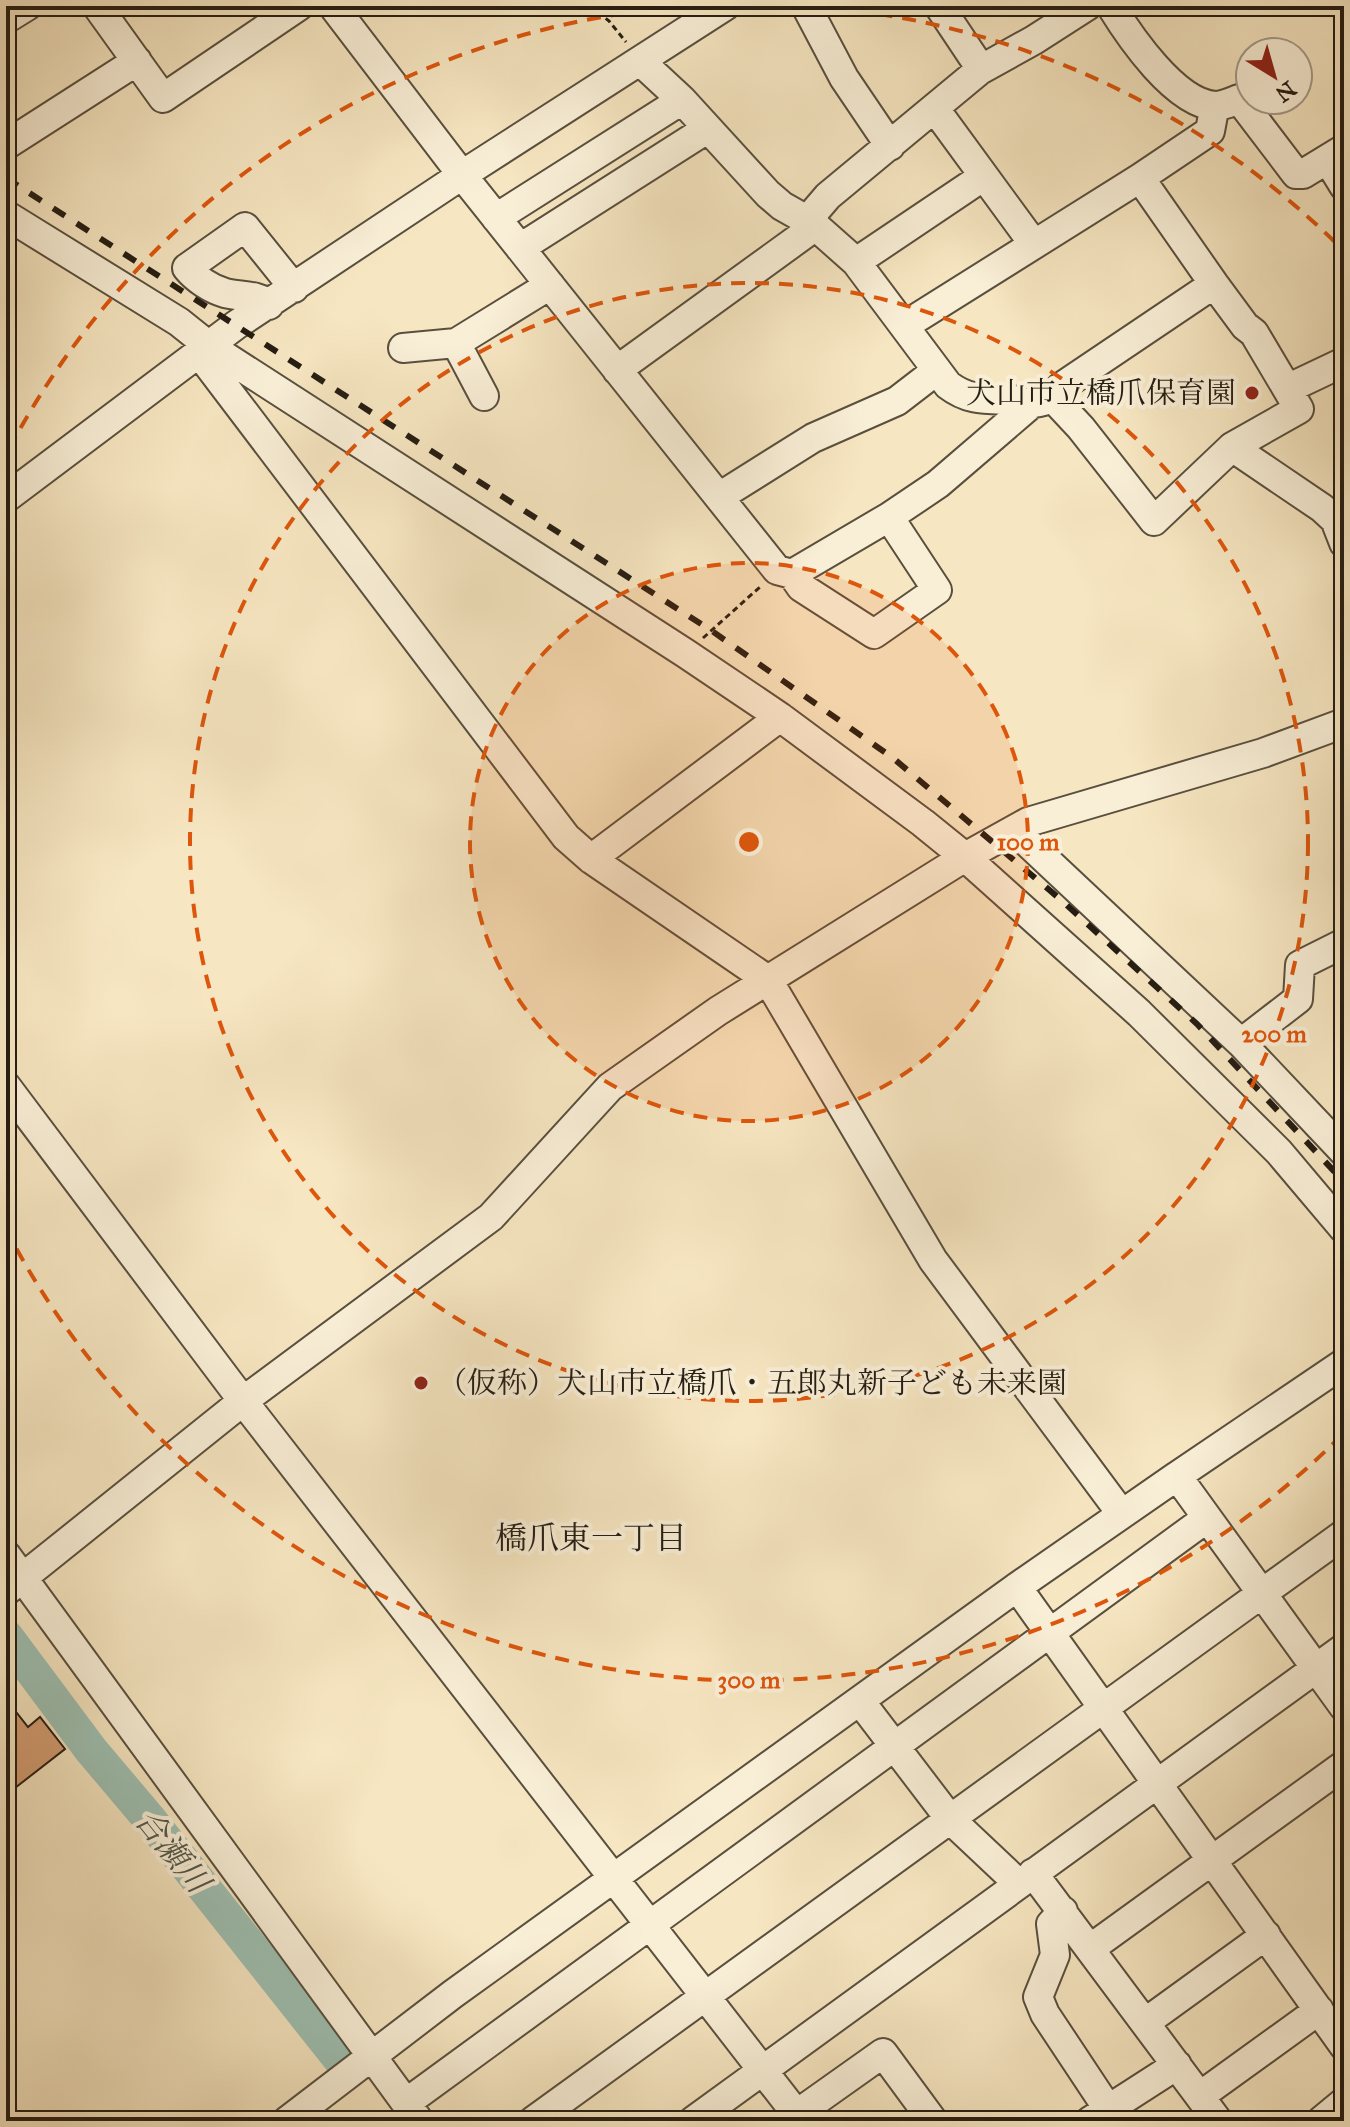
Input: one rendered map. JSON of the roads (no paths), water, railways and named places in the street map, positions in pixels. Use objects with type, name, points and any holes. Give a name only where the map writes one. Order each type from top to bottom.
[{"type":"street","points":[[6,19],[27,6]]},
{"type":"street","points":[[102,8],[163,98],[299,6]]},
{"type":"street","points":[[333,6],[462,175],[719,497],[784,572],[801,587],[874,634],[937,590],[889,517]]},
{"type":"street","points":[[6,498],[204,349],[462,175],[725,6]]},
{"type":"street","points":[[806,6],[844,78],[890,146]]},
{"type":"street","points":[[939,6],[981,69]]},
{"type":"street","points":[[617,370],[806,233],[816,210],[828,196],[981,69],[1087,6]]},
{"type":"street","points":[[1111,6],[1164,78],[1182,92],[1211,106],[1239,99],[1296,174],[1303,174],[1336,155],[1344,186]]},
{"type":"street","points":[[6,145],[137,61]]},
{"type":"street","points":[[640,61],[682,100],[768,194],[812,223],[856,262],[948,385],[980,401],[1042,402],[1081,428],[1154,521],[1232,447],[1299,409],[1254,333],[1214,284],[1140,178]]},
{"type":"street","points":[[496,218],[682,100]]},
{"type":"street","points":[[904,326],[1210,131],[1211,106]]},
{"type":"street","points":[[935,109],[1033,243]]},
{"type":"street","points":[[520,248],[707,129]]},
{"type":"street","points":[[856,262],[984,176]]},
{"type":"street","points":[[6,215],[179,322],[204,349],[566,837],[591,859],[768,980],[933,1260],[1121,1513]]},
{"type":"street","points":[[269,305],[263,299],[222,292],[194,277],[187,268],[245,227],[294,288]]},
{"type":"street","points":[[784,572],[889,517],[938,484],[1061,387],[1214,284]]},
{"type":"street","points":[[403,348],[456,343],[550,285]]},
{"type":"street","points":[[456,343],[484,396]]},
{"type":"street","points":[[204,349],[685,653],[780,717],[965,857],[1139,1013],[1279,1152],[1344,1229]]},
{"type":"street","points":[[1287,389],[1344,362]]},
{"type":"street","points":[[719,497],[813,438],[897,401],[936,371]]},
{"type":"street","points":[[1232,447],[1312,501],[1341,526]]},
{"type":"street","points":[[591,859],[780,717]]},
{"type":"street","points":[[15,1584],[243,1401],[491,1217],[610,1087],[718,1011],[965,857],[1028,822],[1341,732]]},
{"type":"street","points":[[1014,830],[1241,1043],[1344,1152]]},
{"type":"street","points":[[1241,1043],[1298,999],[1300,965],[1344,943]]},
{"type":"street","points":[[6,1086],[243,1401],[799,2118],[883,2053],[933,2121]]},
{"type":"street","points":[[287,2121],[453,1994],[1017,1587],[1344,1363]]},
{"type":"street","points":[[1177,1476],[1344,1707]]},
{"type":"street","points":[[6,1555],[15,1584],[412,2112],[650,1925],[1207,1518]]},
{"type":"street","points":[[533,2121],[1344,1534]]},
{"type":"street","points":[[1017,1587],[1344,2046]]},
{"type":"street","points":[[693,2121],[1344,1648]]},
{"type":"street","points":[[860,1701],[950,1819],[1063,1911],[1218,2121]]},
{"type":"street","points":[[1091,1948],[1213,1859],[1340,1777]]},
{"type":"street","points":[[1063,1911],[1051,1924],[1055,1955],[1038,1997],[1105,2117],[1177,2065]]},
{"type":"street","points":[[1146,2022],[1266,1935]]},
{"type":"street","points":[[1200,2096],[1319,2010]]},
{"type":"street","points":[[1321,2121],[1344,2102]]},
{"type":"waterway","name":"合瀬川","points":[[6,1636],[91,1750],[342,2062]]},
{"type":"railway","points":[[6,178],[712,631],[893,758],[1060,899],[1197,1024],[1344,1182]]},
{"type":"place","name":"犬山市立橋爪保育園","points":[[1252,393]]},
{"type":"place","name":"（仮称）犬山市立橋爪・五郎丸新子ども未来園","points":[[421,1383]]},
{"type":"district","name":"橋爪東一丁目","points":[[591,1538]]}]
